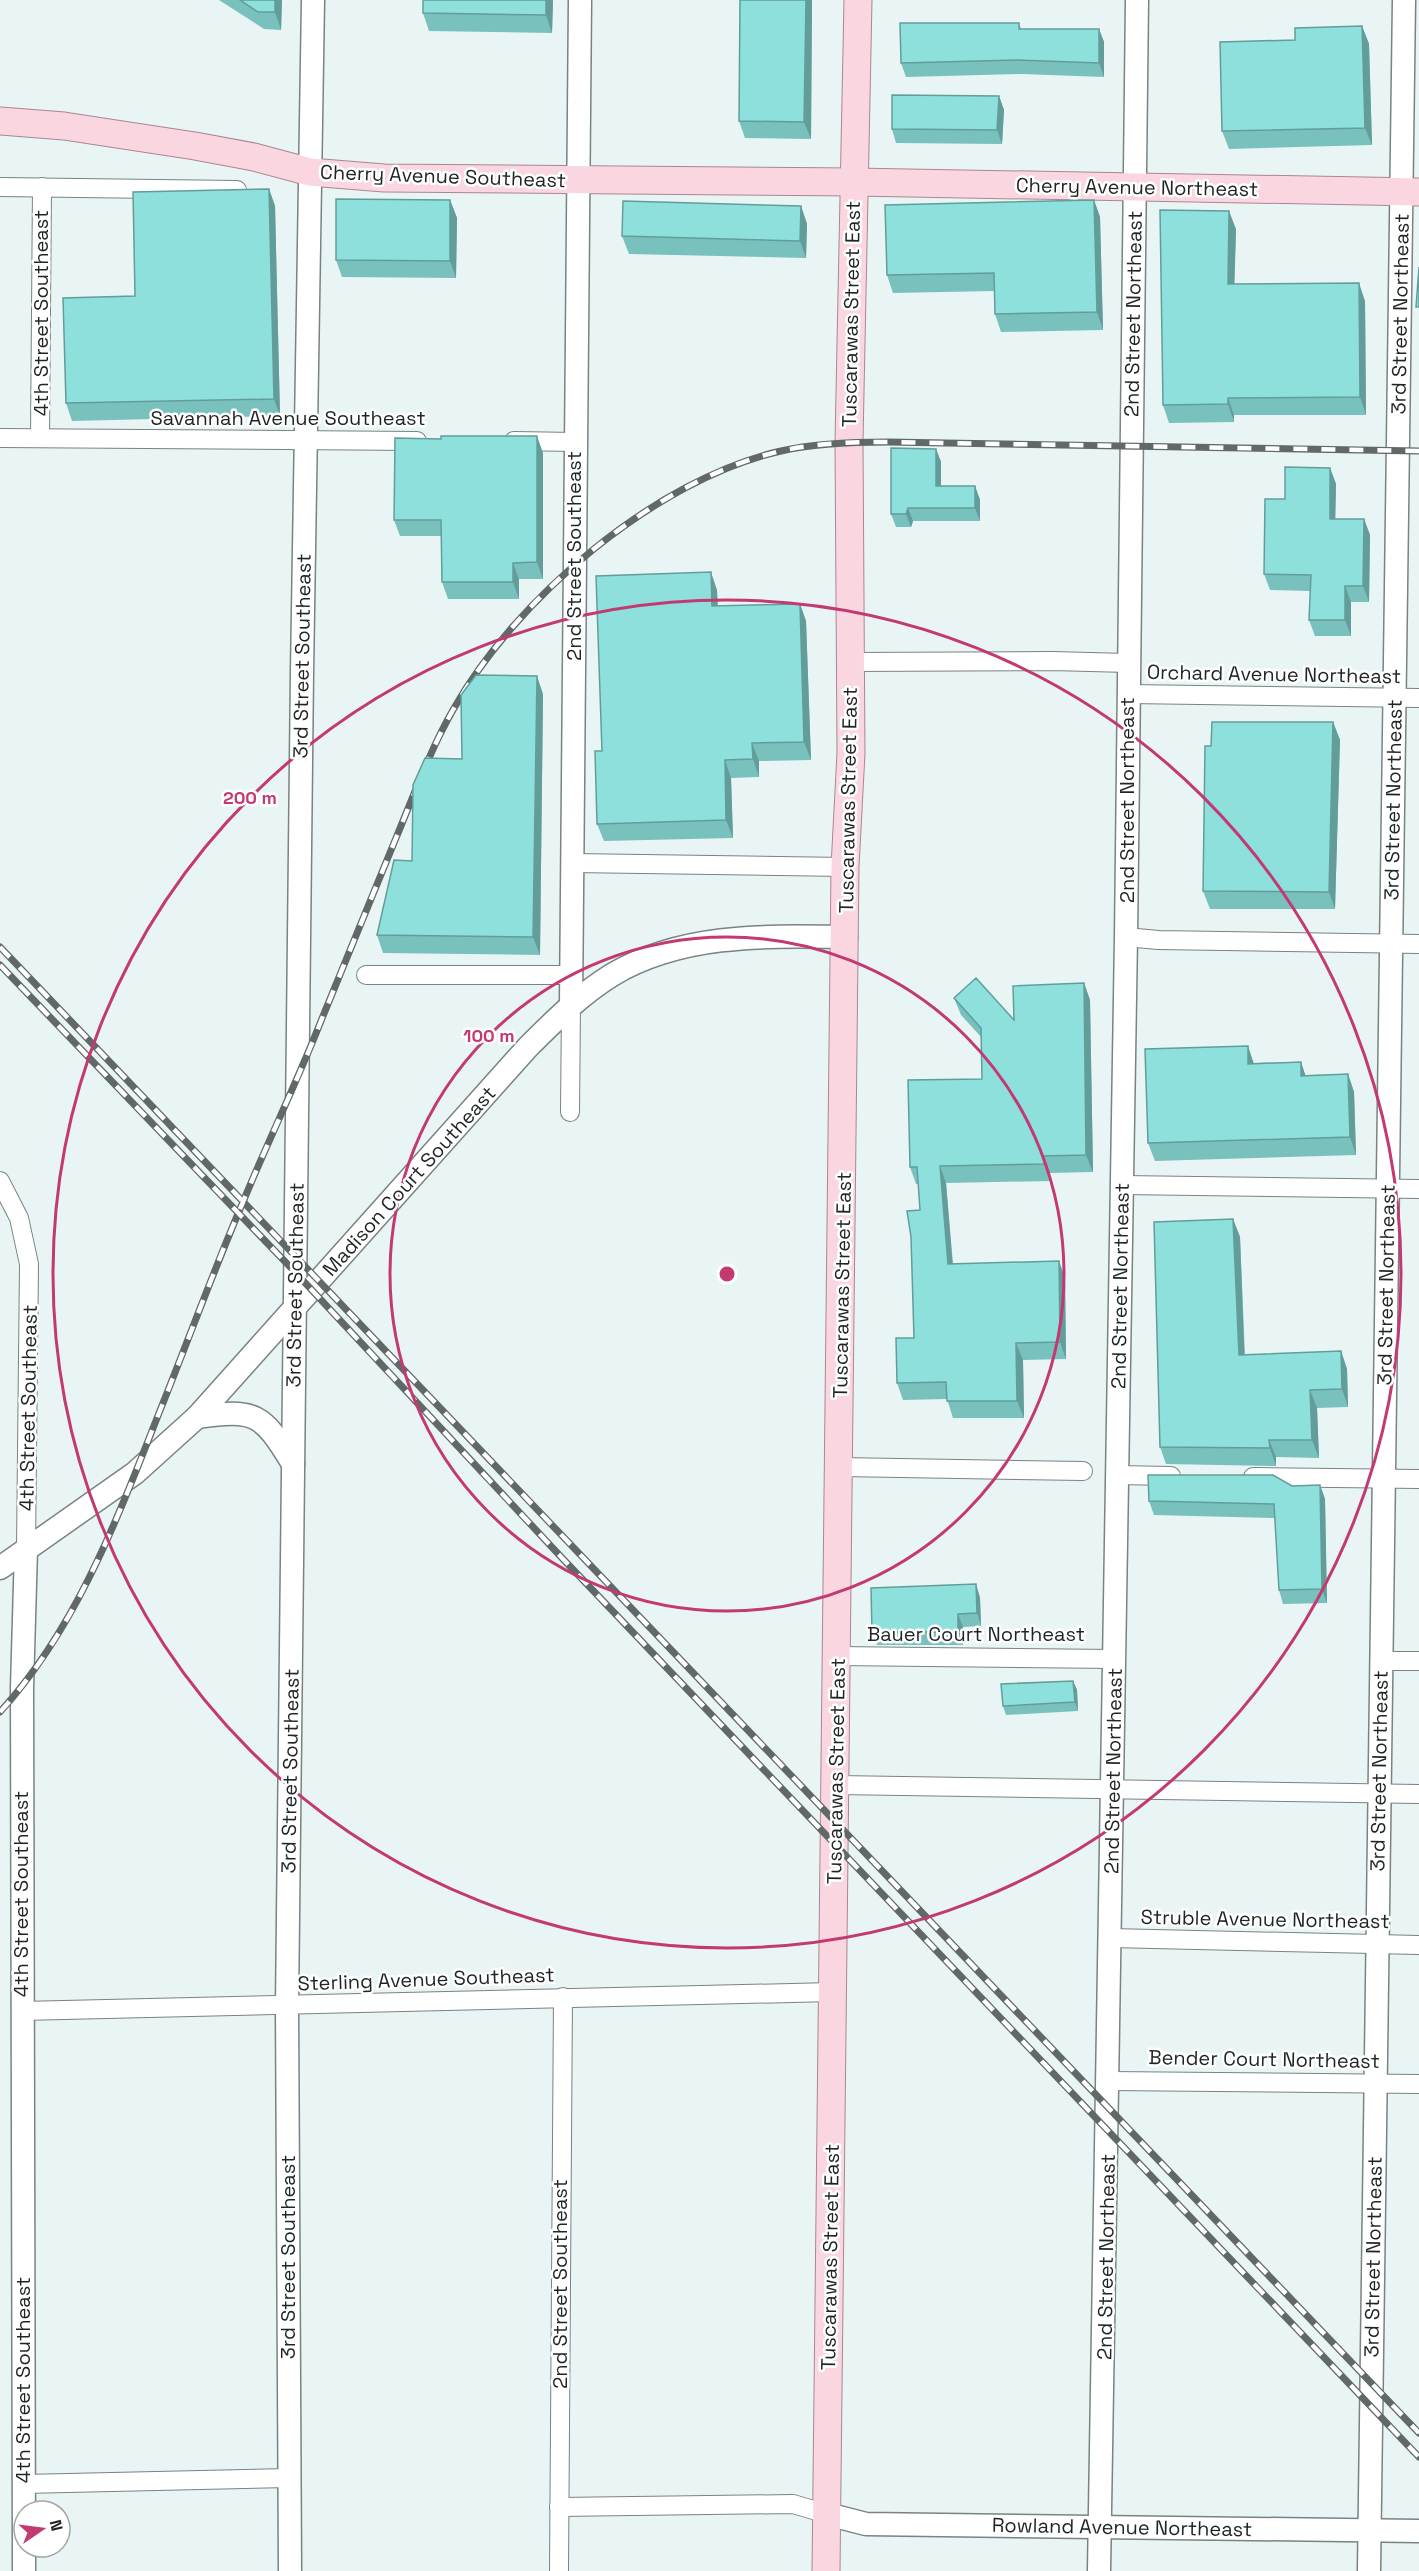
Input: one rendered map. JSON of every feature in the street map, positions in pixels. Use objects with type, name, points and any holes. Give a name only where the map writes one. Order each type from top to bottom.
[{"type":"main road","name":"Tuscarawas Street East","points":[[826,2571],[845,867],[851,753],[849,442],[858,0]]},
{"type":"main road","name":"Cherry Avenue Southeast","points":[[0,121],[64,126],[195,146],[254,157],[310,172],[384,178],[854,182]]},
{"type":"main road","name":"Cherry Avenue Northeast","points":[[854,182],[1410,192]]},
{"type":"street","name":"3rd Street Southeast","points":[[290,2571],[287,2006],[313,0]]},
{"type":"street","name":"2nd Street Southeast","points":[[570,1112],[580,0]]},
{"type":"street","name":"2nd Street Northeast","points":[[1099,2571],[1126,937],[1137,0]]},
{"type":"street","name":"3rd Street Northeast","points":[[1369,2571],[1394,698],[1410,192],[1404,0]]},
{"type":"street","points":[[0,187],[260,191]]},
{"type":"street","name":"4th Street Southeast","points":[[40,438],[42,187]]},
{"type":"street","name":"Savannah Avenue Southeast","points":[[0,438],[435,441]]},
{"type":"street","points":[[493,441],[575,442]]},
{"type":"street","name":"Orchard Avenue Northeast","points":[[849,662],[1128,663]]},
{"type":"street","name":"Orchard Avenue Northeast","points":[[1128,694],[1419,698]]},
{"type":"street","points":[[572,863],[845,867]]},
{"type":"street","name":"Madison Court Southeast","points":[[0,1568],[135,1473],[196,1418],[528,1047],[572,1005],[613,975],[643,960],[674,950],[739,938],[846,937]]},
{"type":"street","points":[[1126,937],[1158,940],[1419,944]]},
{"type":"street","points":[[366,975],[572,975]]},
{"type":"street","name":"4th Street Southeast","points":[[0,1181],[19,1218],[29,1264],[27,1549],[22,1688],[24,2571]]},
{"type":"street","points":[[1122,1185],[1419,1189]]},
{"type":"street","points":[[196,1418],[232,1413],[255,1418],[273,1431],[293,1464]]},
{"type":"street","points":[[840,1467],[1083,1471]]},
{"type":"street","points":[[1116,1475],[1186,1476]]},
{"type":"street","points":[[1232,1477],[1419,1479]]},
{"type":"street","name":"Bauer Court Northeast","points":[[837,1656],[1114,1659]]},
{"type":"street","points":[[1381,1661],[1419,1661]]},
{"type":"street","points":[[836,1785],[1419,1794]]},
{"type":"street","name":"Struble Avenue Northeast","points":[[1110,1938],[1419,1945]]},
{"type":"street","name":"Sterling Avenue Southeast","points":[[21,2011],[832,1992]]},
{"type":"street","name":"2nd Street Southeast","points":[[559,2571],[563,1997]]},
{"type":"street","name":"Bender Court Northeast","points":[[1108,2080],[1419,2084]]},
{"type":"street","points":[[23,2484],[289,2478]]},
{"type":"street","points":[[559,2506],[793,2504],[827,2514]]},
{"type":"street","name":"Rowland Avenue Northeast","points":[[827,2514],[866,2524],[1419,2531]]},
{"type":"building","points":[[240,0],[275,0],[275,12],[258,12]]},
{"type":"building","points":[[423,0],[546,0],[546,15],[423,13]]},
{"type":"building","points":[[740,0],[806,0],[804,122],[739,121]]},
{"type":"building","points":[[900,23],[1019,23],[1019,29],[1099,29],[1099,63],[1017,60],[901,63]]},
{"type":"building","points":[[1362,26],[1365,128],[1222,131],[1220,42],[1295,40],[1295,28]]},
{"type":"building","points":[[892,95],[999,96],[997,130],[892,129]]},
{"type":"building","points":[[269,189],[274,399],[66,403],[63,298],[135,296],[133,192]]},
{"type":"building","points":[[336,199],[450,200],[450,261],[336,260]]},
{"type":"building","points":[[1094,200],[1097,312],[995,314],[994,273],[887,275],[885,205]]},
{"type":"building","points":[[623,201],[801,206],[800,241],[622,236]]},
{"type":"building","points":[[1160,210],[1229,211],[1228,284],[1359,283],[1360,397],[1228,398],[1228,404],[1163,405]]},
{"type":"building","points":[[1419,267],[1419,307],[1416,307]]},
{"type":"building","points":[[441,436],[537,436],[537,562],[513,563],[513,582],[442,582],[441,520],[394,520],[395,438],[441,439]]},
{"type":"building","points":[[891,448],[936,449],[936,486],[975,486],[975,508],[908,508],[906,514],[891,514]]},
{"type":"building","points":[[1285,467],[1330,468],[1330,519],[1364,519],[1363,586],[1345,586],[1345,620],[1309,620],[1311,575],[1264,574],[1265,499],[1285,499]]},
{"type":"building","points":[[711,572],[712,606],[800,604],[804,742],[752,743],[753,759],[725,760],[726,820],[597,824],[595,751],[602,751],[596,576]]},
{"type":"building","points":[[476,675],[537,676],[533,937],[377,935],[394,860],[412,861],[413,785],[425,758],[462,759],[461,695]]},
{"type":"building","points":[[1212,722],[1333,722],[1329,892],[1203,891],[1205,746],[1211,746]]},
{"type":"building","points":[[976,978],[1014,1020],[1013,986],[1084,983],[1086,1155],[1043,1156],[1044,1164],[940,1166],[948,1264],[1059,1261],[1060,1342],[1016,1343],[1017,1401],[947,1401],[946,1382],[897,1383],[896,1338],[914,1338],[911,1237],[907,1211],[920,1210],[917,1167],[910,1167],[908,1080],[982,1079],[981,1028],[954,998]]},
{"type":"building","points":[[1248,1046],[1248,1064],[1301,1062],[1301,1076],[1348,1074],[1350,1137],[1148,1143],[1145,1049]]},
{"type":"building","points":[[1233,1219],[1239,1355],[1341,1351],[1342,1389],[1310,1390],[1312,1440],[1269,1440],[1270,1448],[1160,1447],[1154,1222]]},
{"type":"building","points":[[1148,1475],[1273,1475],[1292,1486],[1320,1485],[1322,1589],[1279,1590],[1274,1504],[1149,1501]]},
{"type":"building","points":[[976,1584],[977,1613],[958,1614],[958,1632],[872,1632],[871,1588]]},
{"type":"building","points":[[1073,1681],[1075,1702],[1003,1706],[1001,1684]]},
{"type":"railway","points":[[0,1712],[29,1677],[54,1640],[77,1601],[116,1519],[233,1226],[312,1044],[437,741],[453,710],[480,668],[513,627],[551,587],[593,549],[639,516],[686,488],[734,466],[781,451],[808,446],[888,442],[1419,451]]},
{"type":"railway","points":[[0,947],[1419,2433]]},
{"type":"railway","points":[[0,965],[295,1272],[563,1559],[1419,2457]]}]
